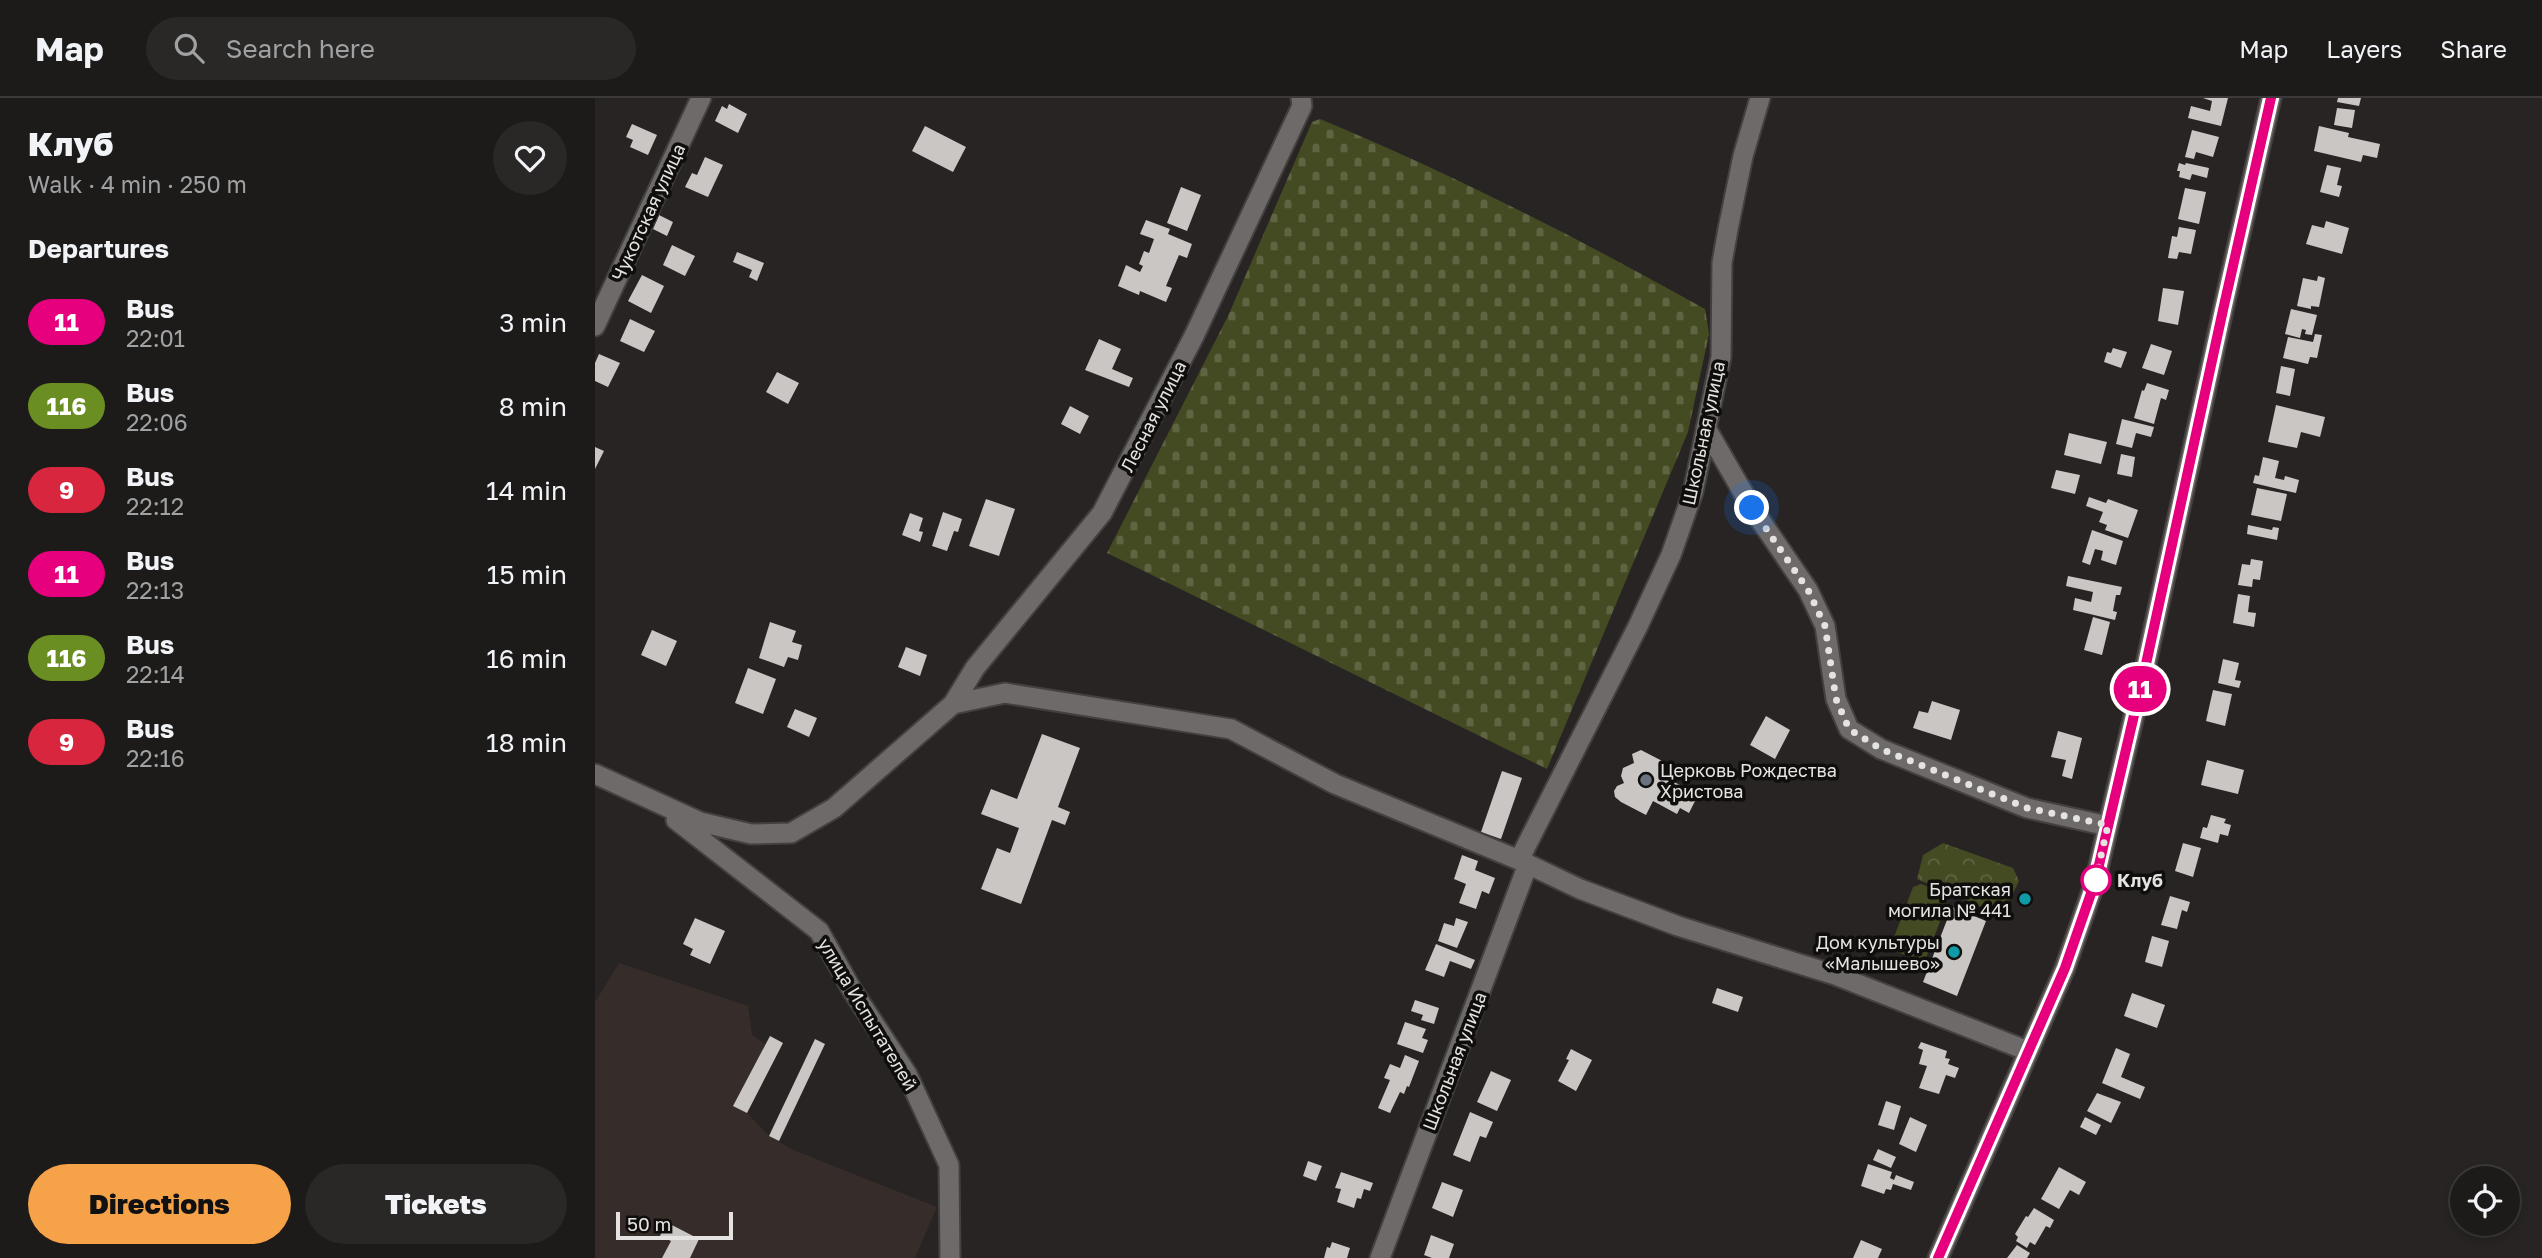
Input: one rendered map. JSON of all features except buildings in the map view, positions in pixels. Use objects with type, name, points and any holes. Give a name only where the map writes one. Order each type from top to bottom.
[{"type":"street","name":"Чукотская улица","points":[[595,326],[701,98]]},
{"type":"street","name":"Лесная улица","points":[[953,704],[975,668],[1102,513],[1194,336],[1302,106],[1301,98]]},
{"type":"street","name":"Школьная улица","points":[[1380,1258],[1523,862],[1671,555],[1693,492],[1721,357],[1722,263],[1743,156],[1760,98]]},
{"type":"street","points":[[1938,1258],[2073,944],[2095,882],[2271,98]]},
{"type":"street","points":[[1706,428],[1752,508],[1808,590],[1825,626],[1836,699],[1849,729],[1881,749],[2027,808],[2108,825]]},
{"type":"street","points":[[595,774],[700,822],[751,834],[790,833],[834,808],[953,704],[1005,693],[1231,729],[1335,783],[1523,862],[1580,889],[1666,921],[1835,975],[2028,1051]]},
{"type":"street","name":"улица Испытателей","points":[[653,802],[819,931],[852,990],[907,1074],[949,1165],[950,1258]]},
{"type":"shaded area","points":[[619,963],[748,1006],[752,1035],[765,1044],[770,1036],[783,1043],[747,1113],[769,1136],[791,1149],[937,1207],[915,1258],[595,1258],[595,1002]]},
{"type":"green space","points":[[1320,119],[1515,208],[1705,309],[1709,334],[1688,432],[1547,769],[1107,553],[1228,316],[1312,122]]},
{"type":"green space","points":[[1943,843],[2013,868],[2019,881],[2002,916],[1917,879],[1923,855]]},
{"type":"green space","points":[[1921,884],[1945,893],[1948,901],[1926,958],[1920,961],[1895,951],[1891,945],[1913,887]]},
{"type":"bus line","name":"11","points":[[1938,1258],[2065,968],[2095,882],[2271,98]]},
{"type":"place","name":"Церковь Рождества Христова","points":[[1646,780]]},
{"type":"place","name":"Клуб","points":[[2096,880]]},
{"type":"place","name":"Братская могила № 441","points":[[2025,899]]},
{"type":"place","name":"Дом культуры «Малышево»","points":[[1954,952]]},
{"type":"route","points":[[1752,508],[1808,590],[1825,626],[1836,699],[1849,729],[1881,749],[2027,808],[2108,825],[2095,882],[2096,880]]}]
